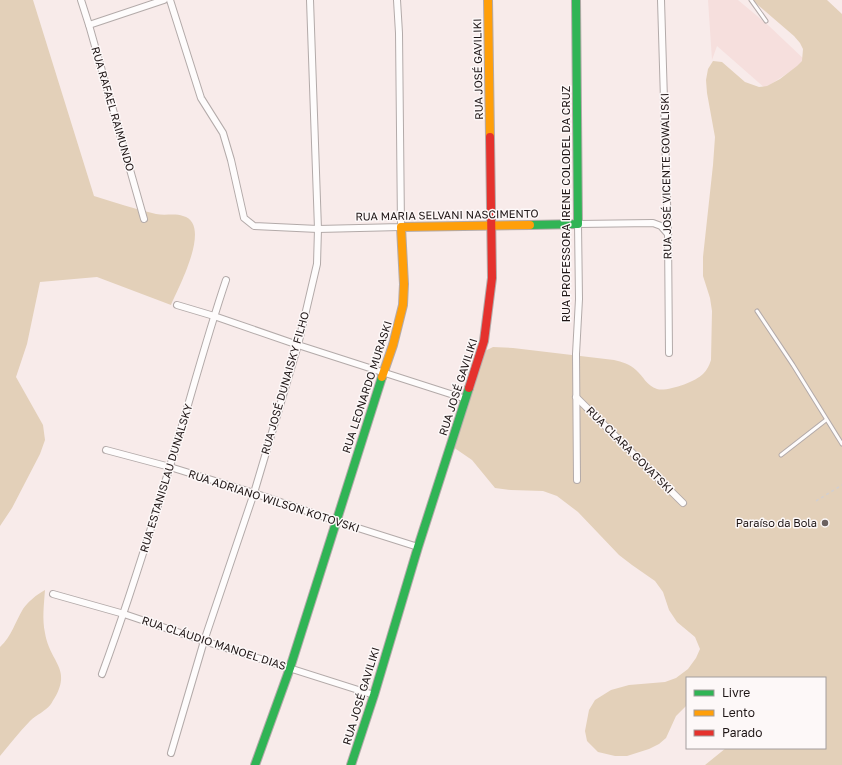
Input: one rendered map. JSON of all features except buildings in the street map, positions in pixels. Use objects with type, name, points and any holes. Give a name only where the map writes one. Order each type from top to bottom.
[{"type":"street","name":"RUA RAFAEL RAIMUNDO","points":[[81,0],[144,219]]},
{"type":"street","points":[[89,26],[164,0]]},
{"type":"street","name":"RUA MARIA SELVANI NASCIMENTO","points":[[170,0],[201,98],[223,133],[231,160],[244,218],[254,226],[318,229],[653,223],[661,226],[668,234]]},
{"type":"street","name":"RUA JOSÉ DUNAISKY FILHO","points":[[171,753],[204,641],[254,493],[298,345],[317,264],[318,229],[310,0]]},
{"type":"street","name":"RUA LEONARDO MURASKI","points":[[255,765],[290,668],[393,345],[403,305],[404,284],[401,227],[399,33],[397,0]]},
{"type":"street","name":"RUA JOSÉ GAVILIKI","points":[[350,765],[374,695],[418,547],[484,341],[492,278],[490,225],[488,0]]},
{"type":"street","name":"RUA PROFESSORA IRENE COLODEL DA CRUZ","points":[[576,0],[579,299],[576,354],[577,480]]},
{"type":"street","name":"RUA JOSÉ VICENTE GOWALISKI","points":[[662,0],[668,234],[669,353]]},
{"type":"street","name":"RUA ESTANISLAU DUNALSKY","points":[[102,674],[124,614],[226,280]]},
{"type":"street","points":[[176,305],[214,316],[383,373],[466,399]]},
{"type":"street","name":"RUA CLARA GOVATSKI","points":[[576,398],[683,503]]},
{"type":"street","name":"RUA ADRIANO WILSON KOTOVSKI","points":[[106,450],[170,467],[254,493],[418,547]]},
{"type":"street","name":"RUA CLÁUDIO MANOEL DIAS","points":[[53,594],[124,614],[374,695]]},
{"type":"lane","points":[[751,0],[766,21]]},
{"type":"lane","points":[[757,311],[793,365],[842,444]]},
{"type":"lane","points":[[781,455],[826,420]]},
{"type":"path","points":[[816,501],[842,485]]},
{"type":"shaded area","points":[[0,0],[33,0],[94,196],[156,214],[183,216],[191,221],[195,231],[191,257],[171,305],[97,277],[40,282],[27,344],[16,377],[43,425],[45,440],[40,454],[12,508],[0,526]]},
{"type":"shaded area","points":[[708,0],[738,0],[768,25],[806,61],[765,88],[717,46],[712,60]]},
{"type":"shaded area","points":[[752,0],[827,0],[842,14],[842,765],[705,765],[725,749],[826,749],[826,677],[686,677],[686,706],[676,716],[666,738],[659,744],[627,756],[615,756],[598,752],[587,741],[585,731],[589,710],[595,700],[611,690],[629,685],[665,682],[676,678],[688,669],[696,658],[700,649],[695,637],[677,622],[669,610],[663,592],[655,581],[619,555],[578,512],[557,496],[543,491],[495,488],[472,460],[453,447],[483,352],[493,347],[513,348],[623,362],[639,372],[650,386],[662,390],[688,383],[703,374],[709,366],[711,360],[712,311],[710,298],[703,276],[703,257],[715,137],[707,93],[706,80],[708,69],[713,61],[722,62],[745,82],[759,87],[767,86],[780,79],[802,61],[803,49],[794,36]]},
{"type":"shaded area","points":[[45,590],[43,617],[44,628],[51,652],[59,667],[61,682],[58,692],[51,704],[30,721],[0,756],[0,647],[10,634],[23,609],[33,598]]},
{"type":"traffic: fast","points":[[530,225],[578,224],[576,0]]},
{"type":"traffic: fast","points":[[255,765],[290,668],[382,377]]},
{"type":"traffic: fast","points":[[351,765],[469,388]]},
{"type":"traffic: slow","points":[[488,0],[490,137]]},
{"type":"traffic: slow","points":[[382,377],[393,345],[403,305],[404,284],[401,227],[530,225]]},
{"type":"traffic: jam","points":[[469,388],[484,341],[492,278],[490,137]]},
{"type":"place","name":"Paraíso da Bola","points":[[825,523]]}]
